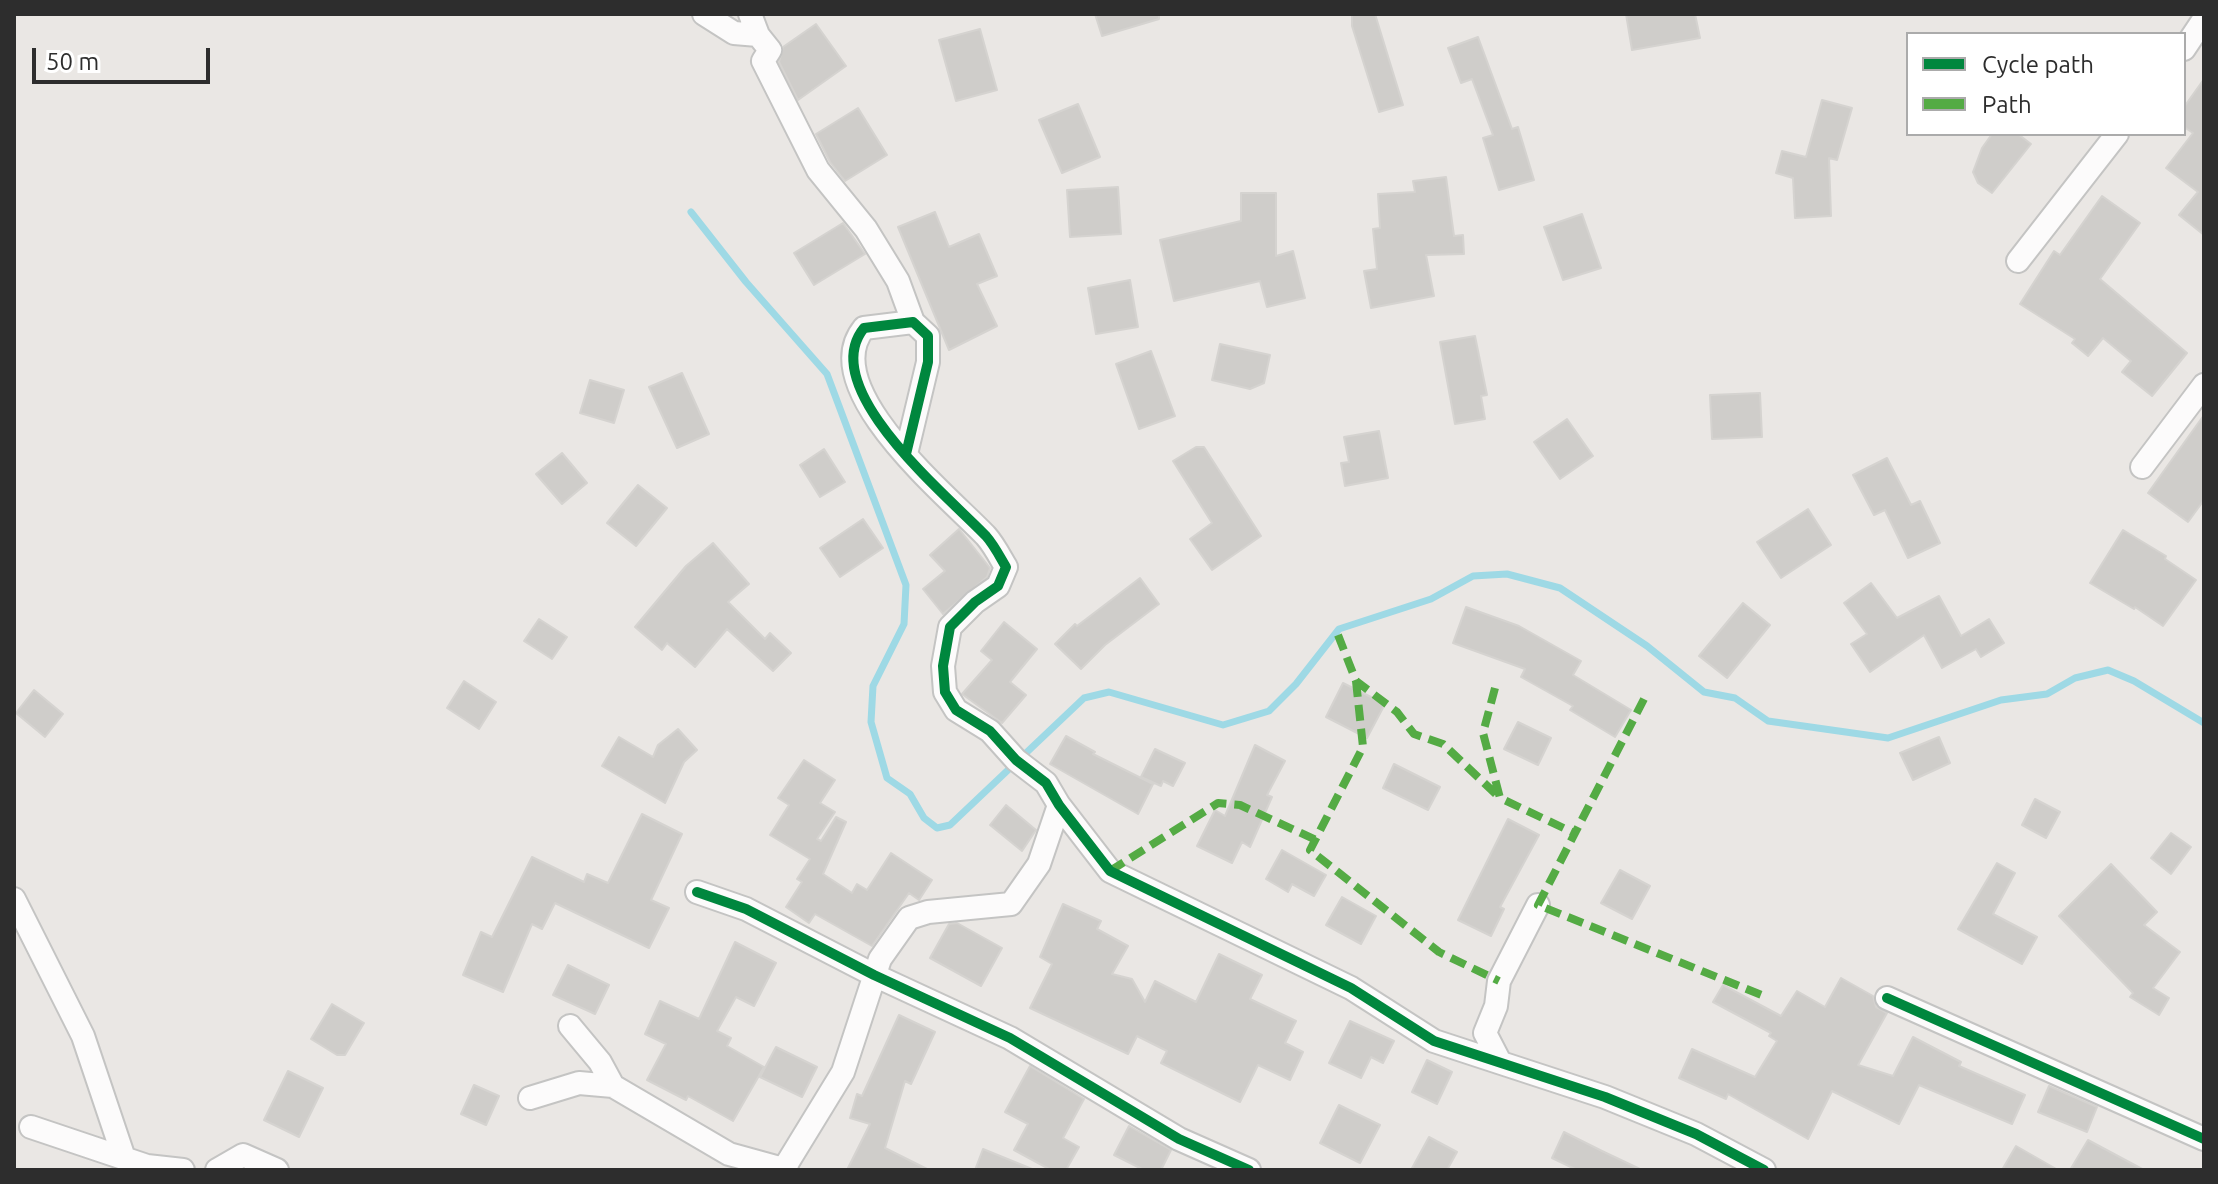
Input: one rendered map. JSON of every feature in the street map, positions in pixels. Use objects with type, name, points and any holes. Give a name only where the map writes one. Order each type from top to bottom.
[{"type":"street","points":[[704,14],[734,33],[754,24],[770,50],[763,61],[767,74],[781,91],[818,170],[866,229],[898,281],[913,322],[928,336],[928,362],[906,454]]},
{"type":"street","points":[[2186,47],[2202,28]]},
{"type":"street","points":[[2018,261],[2115,136]]},
{"type":"street","points":[[913,322],[864,328],[854,341],[852,356],[866,400],[877,421],[950,504],[988,537],[1006,567],[998,586],[975,602],[950,627],[943,666],[945,692],[956,710],[990,731],[1014,757],[1046,783],[1059,805],[1110,871],[1351,988],[1434,1041],[1605,1097],[1683,1129],[1764,1170]]},
{"type":"street","points":[[2142,467],[2204,385]]},
{"type":"street","points":[[530,1098],[579,1083],[613,1086],[729,1154],[785,1170],[843,1072],[880,959],[909,918],[928,912],[1011,904],[1039,864],[1059,805]]},
{"type":"street","points":[[697,892],[746,909],[874,975],[1010,1038],[1179,1139],[1249,1170]]},
{"type":"street","points":[[14,899],[83,1036],[123,1155]]},
{"type":"street","points":[[1500,1062],[1485,1033],[1496,1006],[1499,981],[1538,905]]},
{"type":"street","points":[[1887,998],[2204,1139]]},
{"type":"street","points":[[570,1026],[600,1062],[613,1086]]},
{"type":"street","points":[[31,1127],[123,1155],[147,1166],[183,1170]]},
{"type":"street","points":[[217,1170],[243,1155],[277,1170]]},
{"type":"building","points":[[1095,14],[1159,14],[1159,19],[1102,36]]},
{"type":"building","points":[[1352,14],[1375,14],[1403,105],[1379,112],[1352,26]]},
{"type":"building","points":[[1626,14],[1695,14],[1700,38],[1632,50]]},
{"type":"building","points":[[816,24],[846,66],[798,100],[779,62],[783,47]]},
{"type":"building","points":[[980,29],[997,90],[956,101],[939,40]]},
{"type":"building","points":[[1478,37],[1512,129],[1518,127],[1534,180],[1499,190],[1483,138],[1493,135],[1472,79],[1461,83],[1448,48]]},
{"type":"building","points":[[2204,79],[2204,235],[2179,215],[2198,192],[2166,168],[2193,133],[2186,128],[2186,104]]},
{"type":"building","points":[[1822,100],[1852,108],[1837,160],[1829,158],[1831,216],[1795,218],[1793,178],[1776,173],[1782,151],[1806,157]]},
{"type":"building","points":[[1078,104],[1100,157],[1062,173],[1039,120]]},
{"type":"building","points":[[858,108],[887,155],[845,181],[830,162],[816,134]]},
{"type":"building","points":[[1991,136],[2021,136],[2031,144],[1992,193],[1978,183],[1973,172],[1982,148]]},
{"type":"building","points":[[1446,177],[1454,236],[1463,235],[1464,254],[1426,255],[1434,296],[1371,308],[1364,271],[1377,269],[1373,229],[1380,228],[1378,194],[1415,192],[1413,181]]},
{"type":"building","points":[[1118,187],[1121,234],[1070,237],[1067,190]]},
{"type":"building","points":[[1241,193],[1276,193],[1276,256],[1293,251],[1305,298],[1267,307],[1260,281],[1174,301],[1160,240],[1241,221]]},
{"type":"building","points":[[2102,196],[2140,223],[2100,279],[2187,353],[2152,396],[2122,372],[2131,361],[2103,338],[2088,356],[2072,343],[2075,339],[2020,304],[2054,251],[2060,255]]},
{"type":"building","points":[[935,212],[949,247],[979,234],[997,276],[977,284],[997,326],[949,350],[898,227]]},
{"type":"building","points":[[1582,214],[1601,268],[1563,280],[1544,227]]},
{"type":"building","points":[[843,223],[865,254],[814,285],[794,253]]},
{"type":"building","points":[[1130,280],[1138,327],[1096,334],[1088,288]]},
{"type":"building","points":[[1475,336],[1487,395],[1481,396],[1485,419],[1455,424],[1440,342]]},
{"type":"building","points":[[1220,344],[1270,355],[1264,383],[1250,389],[1212,380]]},
{"type":"building","points":[[1151,351],[1175,416],[1139,429],[1116,364]]},
{"type":"building","points":[[682,373],[709,434],[677,448],[649,387]]},
{"type":"building","points":[[590,380],[624,390],[614,423],[580,413]]},
{"type":"building","points":[[1760,393],[1762,437],[1712,439],[1710,395]]},
{"type":"building","points":[[2204,415],[2204,500],[2188,522],[2148,493]]},
{"type":"building","points":[[1567,419],[1593,456],[1560,479],[1534,442]]},
{"type":"building","points":[[1379,431],[1388,478],[1345,486],[1341,463],[1349,462],[1344,437]]},
{"type":"building","points":[[1196,447],[1204,447],[1261,536],[1212,570],[1190,539],[1212,523],[1173,461]]},
{"type":"building","points":[[824,449],[845,482],[820,497],[800,465]]},
{"type":"building","points":[[562,453],[587,483],[562,504],[536,474]]},
{"type":"building","points":[[1887,458],[1911,505],[1920,501],[1940,543],[1908,558],[1885,510],[1874,515],[1853,475]]},
{"type":"building","points":[[638,485],[667,508],[636,546],[607,523]]},
{"type":"building","points":[[1808,509],[1831,545],[1781,578],[1757,542]]},
{"type":"building","points":[[863,519],[883,548],[840,577],[820,548]]},
{"type":"building","points":[[959,529],[990,568],[987,577],[943,614],[923,589],[945,571],[930,555]]},
{"type":"building","points":[[2123,530],[2166,556],[2165,559],[2196,580],[2163,626],[2090,583]]},
{"type":"building","points":[[713,543],[749,584],[728,602],[765,639],[770,633],[791,653],[773,671],[727,629],[695,667],[667,643],[662,650],[635,627],[686,566]]},
{"type":"building","points":[[1140,578],[1159,604],[1105,645],[1081,669],[1055,644],[1075,624],[1077,626]]},
{"type":"building","points":[[1871,583],[1897,618],[1939,596],[1961,636],[1989,619],[2004,643],[1981,657],[1976,649],[1942,668],[1924,635],[1870,672],[1851,644],[1867,634],[1844,603]]},
{"type":"building","points":[[1743,603],[1770,625],[1727,678],[1699,656]]},
{"type":"building","points":[[1466,607],[1519,626],[1581,661],[1573,675],[1631,710],[1615,737],[1570,710],[1573,706],[1521,677],[1525,669],[1453,643]]},
{"type":"building","points":[[539,619],[567,637],[552,659],[524,641]]},
{"type":"building","points":[[1004,622],[1037,649],[1010,682],[1026,695],[1002,723],[962,694],[992,660],[981,651]]},
{"type":"building","points":[[464,681],[496,702],[479,729],[447,708]]},
{"type":"building","points":[[1343,683],[1385,704],[1367,738],[1326,717]]},
{"type":"building","points":[[34,690],[63,714],[45,737],[16,713]]},
{"type":"building","points":[[1518,722],[1551,738],[1538,765],[1504,749]]},
{"type":"building","points":[[678,729],[697,750],[684,762],[665,803],[602,766],[619,737],[653,757],[658,745]]},
{"type":"building","points":[[1066,736],[1095,752],[1093,754],[1153,784],[1138,814],[1050,764]]},
{"type":"building","points":[[1939,737],[1950,763],[1913,780],[1900,753]]},
{"type":"building","points":[[1255,745],[1285,761],[1267,795],[1272,797],[1250,847],[1242,842],[1232,863],[1197,846],[1215,810],[1225,816]]},
{"type":"building","points":[[1155,749],[1185,763],[1173,786],[1163,781],[1161,786],[1141,777]]},
{"type":"building","points":[[804,760],[835,780],[820,803],[835,812],[817,839],[821,841],[836,817],[846,822],[823,874],[852,893],[857,884],[867,890],[891,853],[932,880],[919,900],[909,893],[872,946],[815,914],[809,923],[786,907],[802,882],[797,879],[810,859],[770,835],[789,805],[778,798]]},
{"type":"building","points":[[1394,764],[1440,787],[1428,810],[1383,788]]},
{"type":"building","points":[[2035,799],[2060,812],[2046,838],[2022,825]]},
{"type":"building","points":[[1006,805],[1036,830],[1022,851],[990,825]]},
{"type":"building","points":[[642,814],[682,834],[651,900],[669,908],[649,948],[555,903],[542,929],[532,924],[503,992],[463,975],[481,932],[492,937],[532,857],[584,882],[587,874],[608,883]]},
{"type":"building","points":[[1508,819],[1539,835],[1500,907],[1504,909],[1491,936],[1458,920]]},
{"type":"building","points":[[2171,833],[2191,847],[2171,874],[2151,858]]},
{"type":"building","points":[[1282,850],[1326,875],[1314,896],[1292,884],[1288,892],[1266,879]]},
{"type":"building","points":[[1997,863],[2015,873],[1993,914],[2037,937],[2022,964],[1958,929]]},
{"type":"building","points":[[2111,864],[2157,912],[2144,925],[2180,952],[2153,988],[2169,998],[2159,1015],[2130,997],[2133,993],[2059,916]]},
{"type":"building","points":[[1620,870],[1650,886],[1632,919],[1601,903]]},
{"type":"building","points":[[1342,897],[1376,916],[1361,944],[1326,925]]},
{"type":"building","points":[[1063,904],[1101,921],[1097,929],[1128,946],[1112,974],[1132,979],[1145,1002],[1155,981],[1196,1002],[1219,954],[1262,975],[1250,999],[1296,1021],[1285,1043],[1303,1052],[1290,1080],[1258,1065],[1240,1102],[1161,1063],[1167,1051],[1137,1036],[1128,1054],[1030,1008],[1052,964],[1040,957]]},
{"type":"building","points":[[957,923],[1002,948],[981,986],[930,958],[949,924]]},
{"type":"building","points":[[735,942],[776,963],[754,1006],[736,997],[717,1031],[731,1038],[727,1046],[764,1067],[733,1121],[688,1096],[686,1100],[647,1080],[666,1044],[645,1034],[660,1001],[699,1019]]},
{"type":"building","points":[[568,965],[609,985],[595,1014],[553,995]]},
{"type":"building","points":[[1841,978],[1873,996],[1876,1007],[1887,1013],[1858,1065],[1893,1076],[1913,1037],[1961,1062],[1959,1066],[2025,1095],[2012,1124],[1919,1085],[1899,1124],[1832,1091],[1808,1139],[1728,1094],[1726,1099],[1679,1078],[1692,1049],[1755,1077],[1777,1041],[1769,1036],[1771,1033],[1713,1002],[1723,985],[1781,1016],[1797,991],[1825,1007]]},
{"type":"building","points":[[332,1004],[364,1023],[345,1055],[337,1055],[311,1039]]},
{"type":"building","points":[[899,1015],[935,1032],[911,1084],[905,1081],[885,1148],[929,1170],[847,1170],[870,1124],[850,1118],[857,1094],[862,1096]]},
{"type":"building","points":[[1350,1021],[1394,1041],[1383,1063],[1371,1057],[1361,1078],[1329,1063]]},
{"type":"building","points":[[776,1047],[817,1067],[802,1097],[760,1077]]},
{"type":"building","points":[[1427,1060],[1452,1072],[1437,1104],[1412,1092]]},
{"type":"building","points":[[1030,1066],[1084,1099],[1063,1138],[1079,1147],[1066,1170],[1051,1170],[1014,1150],[1028,1124],[1005,1112]]},
{"type":"building","points":[[288,1071],[323,1088],[299,1137],[264,1120]]},
{"type":"building","points":[[474,1085],[499,1096],[486,1125],[461,1114]]},
{"type":"building","points":[[2049,1086],[2097,1107],[2087,1132],[2038,1112]]},
{"type":"building","points":[[1339,1105],[1380,1125],[1360,1163],[1320,1143]]},
{"type":"building","points":[[1129,1126],[1171,1150],[1161,1170],[1144,1170],[1114,1155]]},
{"type":"building","points":[[1564,1132],[1642,1170],[1577,1170],[1552,1158]]},
{"type":"building","points":[[1429,1137],[1457,1152],[1447,1170],[1411,1170]]},
{"type":"building","points":[[2088,1140],[2144,1170],[2070,1170]]},
{"type":"building","points":[[2016,1146],[2058,1170],[2002,1170]]},
{"type":"building","points":[[983,1149],[1032,1169],[1032,1170],[975,1170]]},
{"type":"waterway","points":[[691,212],[746,282],[827,374],[906,585],[904,624],[873,686],[871,722],[887,778],[910,794],[924,818],[937,828],[950,825],[1084,698],[1109,692],[1223,725],[1269,711],[1296,684],[1339,629],[1431,599],[1473,576],[1507,574],[1560,588],[1647,646],[1704,692],[1735,698],[1768,721],[1888,738],[2001,700],[2047,694],[2075,678],[2108,670],[2134,681],[2204,723]]},
{"type":"marked path","points":[[1338,635],[1356,681],[1397,712],[1414,734],[1443,744],[1500,798]]},
{"type":"marked path","points":[[1356,681],[1363,747],[1310,850],[1439,952],[1499,981]]},
{"type":"marked path","points":[[1495,688],[1483,733],[1500,798],[1572,832]]},
{"type":"marked path","points":[[1644,699],[1538,905],[1764,996]]},
{"type":"marked path","points":[[1110,871],[1218,803],[1240,805],[1316,840]]},
{"type":"cycle path","points":[[906,454],[928,362],[928,336],[913,322],[864,328],[854,353],[857,380],[871,410],[892,440],[986,536],[1006,567],[998,586],[975,602],[950,627],[943,666],[945,692],[956,710],[990,731],[1016,760],[1046,783],[1059,805],[1110,871],[1351,988],[1434,1041],[1605,1097],[1696,1134],[1764,1170]]},
{"type":"cycle path","points":[[697,892],[746,909],[874,975],[1010,1038],[1179,1139],[1249,1170]]},
{"type":"cycle path","points":[[1887,998],[2204,1139]]}]
